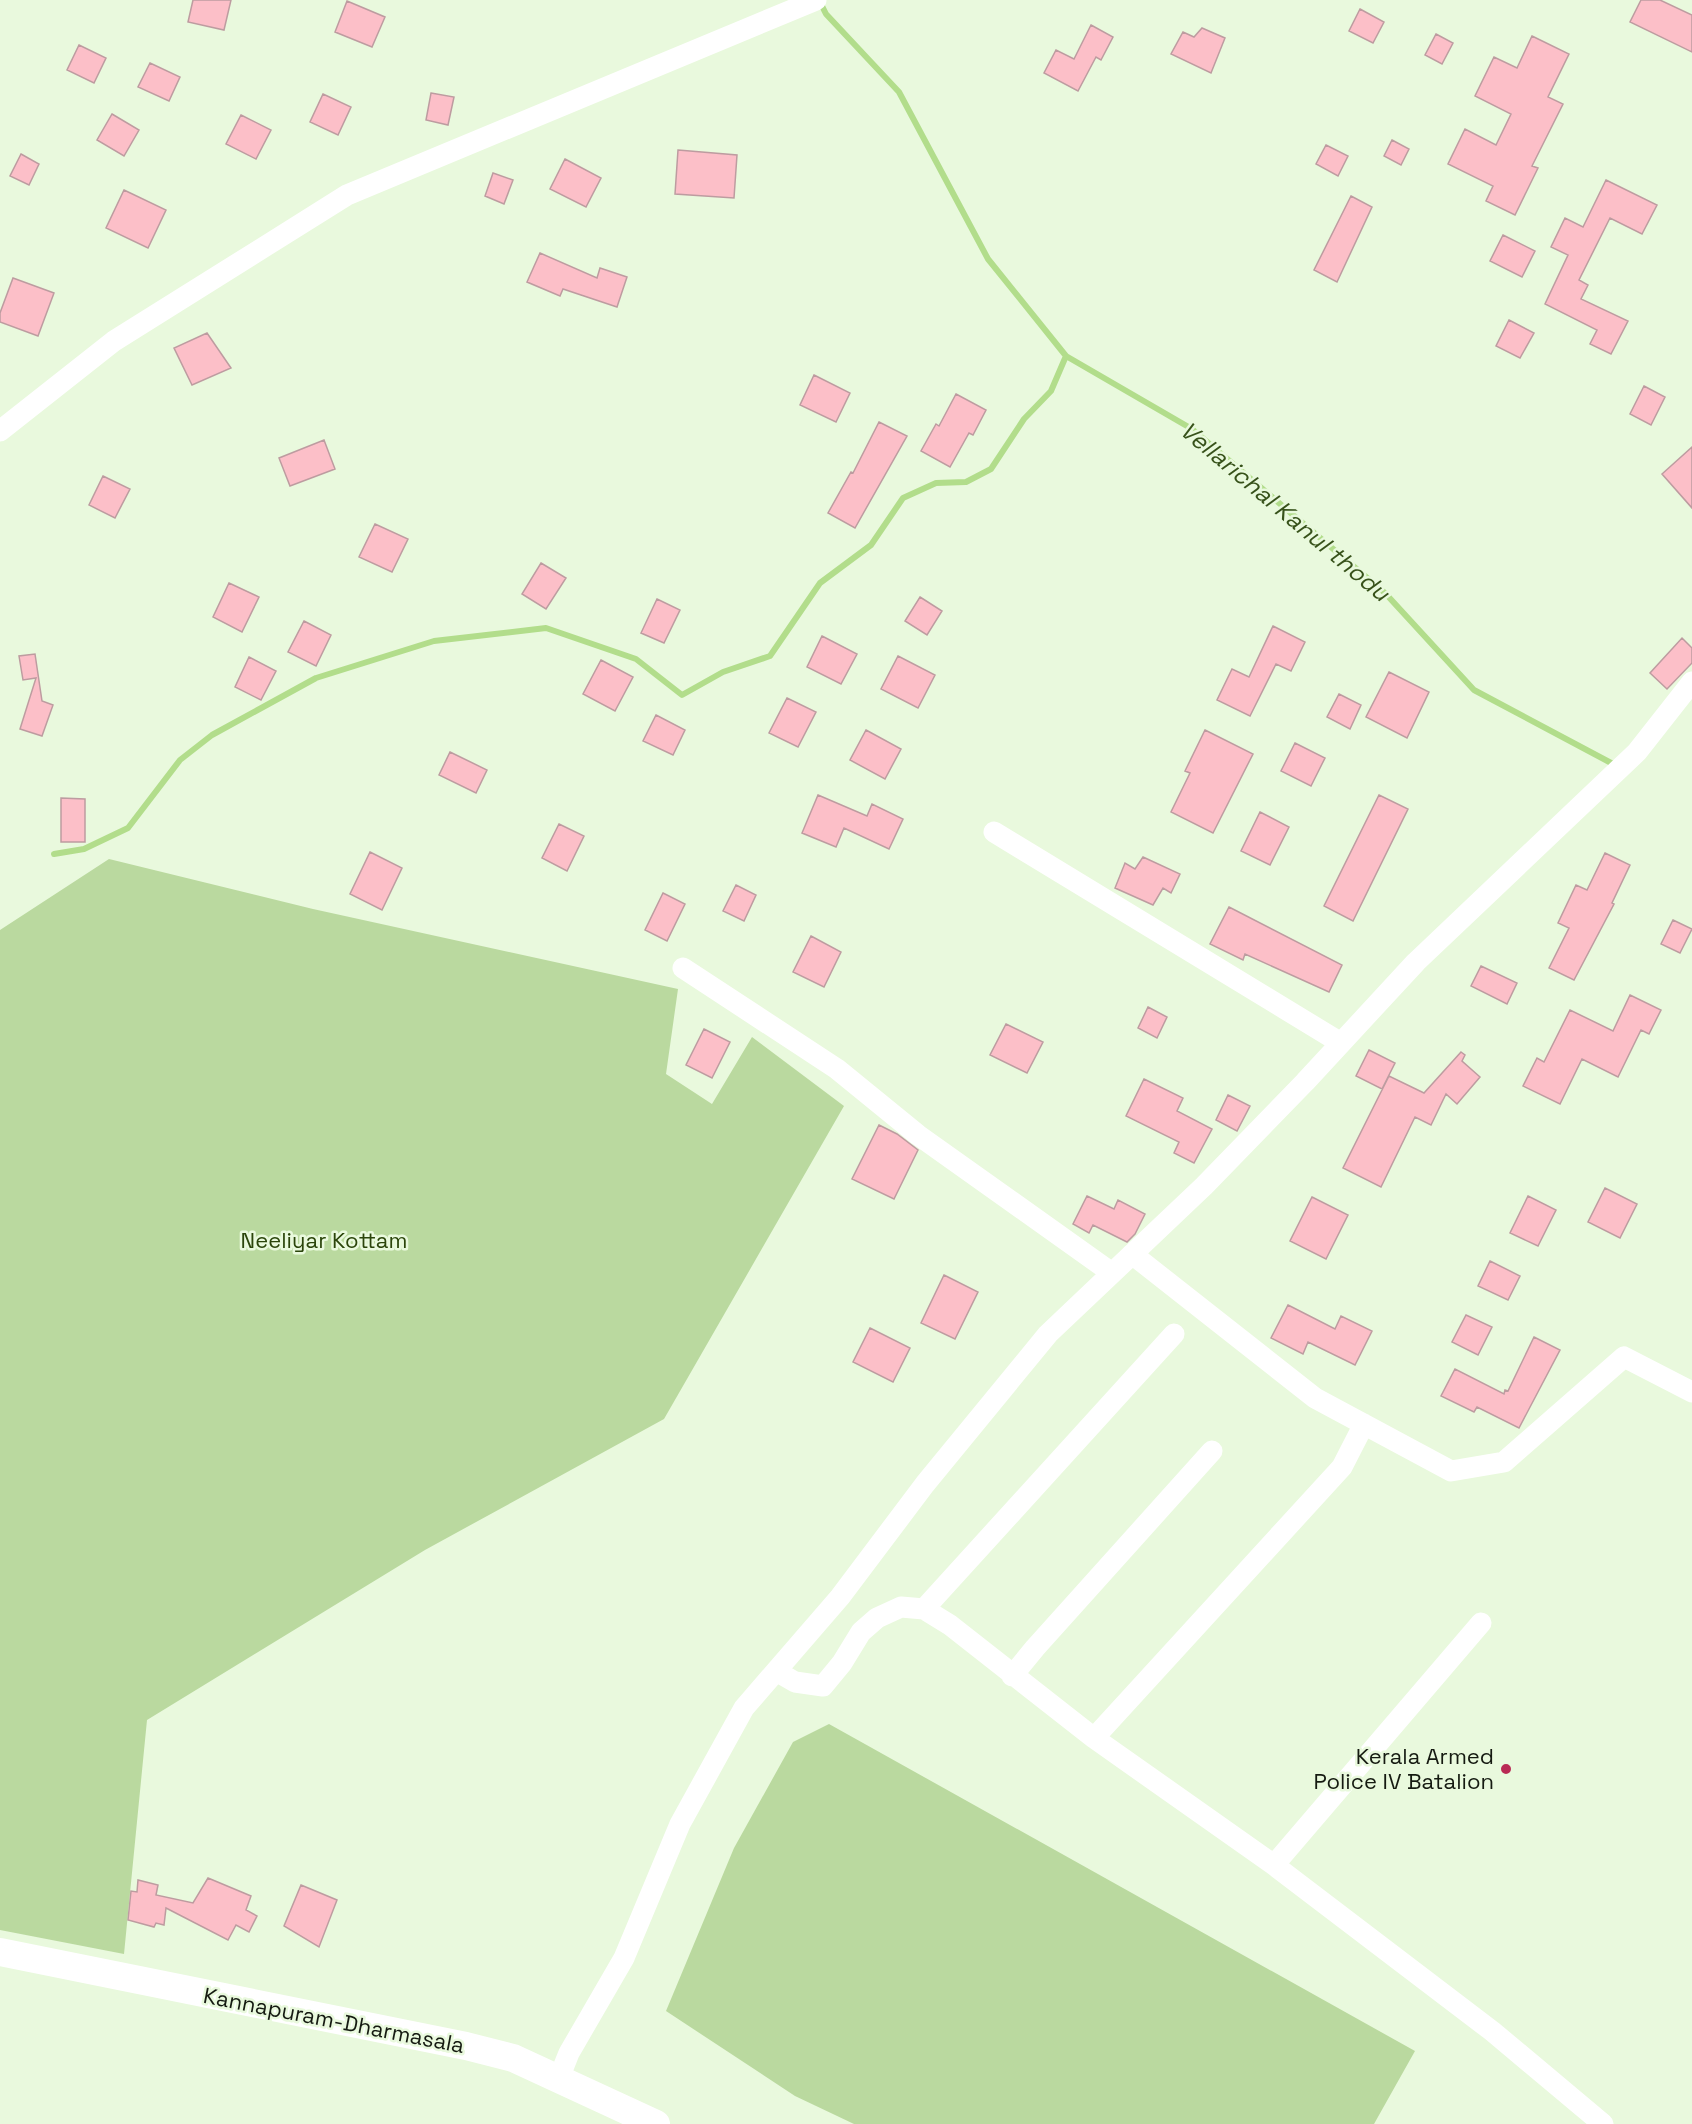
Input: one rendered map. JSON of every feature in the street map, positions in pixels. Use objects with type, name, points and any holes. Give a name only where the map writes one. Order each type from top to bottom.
[{"type":"main road","name":"Kannapuram-Dharmasala","points":[[0,1952],[466,2046],[513,2058],[656,2124]]},
{"type":"street","points":[[0,431],[114,341],[347,195],[811,2]]},
{"type":"street","points":[[559,2078],[569,2053],[624,1958],[680,1824],[744,1708],[840,1597],[925,1484],[1048,1334],[1204,1186],[1416,962],[1636,752],[1692,682]]},
{"type":"street","points":[[994,832],[1341,1043]]},
{"type":"street","points":[[683,968],[837,1069],[918,1135],[1113,1273]]},
{"type":"street","points":[[1132,1254],[1315,1398],[1451,1471],[1504,1462],[1624,1357],[1692,1392]]},
{"type":"street","points":[[924,1609],[1174,1334]]},
{"type":"street","points":[[1094,1738],[1342,1467],[1364,1424]]},
{"type":"street","points":[[1012,1676],[1035,1647],[1212,1451]]},
{"type":"street","points":[[776,1671],[795,1682],[823,1686],[843,1663],[861,1632],[877,1618],[902,1608],[924,1609],[950,1625],[1012,1676],[1094,1738],[1274,1865],[1492,2031],[1603,2124]]},
{"type":"street","points":[[1274,1865],[1481,1623]]},
{"type":"green space","name":"Neeliyar Kottam","points":[[109,859],[313,909],[678,989],[666,1074],[712,1104],[752,1037],[844,1106],[664,1419],[425,1550],[147,1720],[124,1954],[0,1930],[0,930]]},
{"type":"green space","points":[[829,1724],[1415,2051],[1374,2124],[854,2124],[795,2096],[666,2011],[734,1848],[793,1742]]},
{"type":"building","points":[[193,0],[231,0],[224,30],[188,22]]},
{"type":"building","points":[[1641,0],[1660,0],[1692,15],[1692,52],[1630,22]]},
{"type":"building","points":[[347,1],[385,17],[372,47],[335,32]]},
{"type":"building","points":[[1360,9],[1384,22],[1373,43],[1349,31]]},
{"type":"building","points":[[1091,25],[1113,37],[1101,60],[1096,57],[1078,91],[1044,73],[1056,50],[1074,59]]},
{"type":"building","points":[[1202,28],[1225,38],[1211,73],[1171,54],[1183,32],[1194,37]]},
{"type":"building","points":[[1436,34],[1453,43],[1442,64],[1425,55]]},
{"type":"building","points":[[1532,36],[1569,54],[1548,97],[1563,104],[1532,166],[1538,168],[1515,215],[1486,201],[1493,186],[1448,164],[1465,129],[1496,145],[1511,114],[1475,96],[1494,57],[1517,68]]},
{"type":"building","points":[[79,45],[106,58],[94,83],[67,70]]},
{"type":"building","points":[[150,63],[180,77],[169,101],[138,87]]},
{"type":"building","points":[[431,93],[454,97],[448,125],[426,120]]},
{"type":"building","points":[[323,94],[351,107],[338,135],[310,122]]},
{"type":"building","points":[[112,114],[139,130],[124,156],[97,140]]},
{"type":"building","points":[[241,115],[271,130],[256,159],[226,144]]},
{"type":"building","points":[[1392,140],[1409,149],[1401,165],[1384,156]]},
{"type":"building","points":[[1326,145],[1348,156],[1338,176],[1316,164]]},
{"type":"building","points":[[678,150],[737,155],[734,198],[675,194]]},
{"type":"building","points":[[21,154],[39,164],[29,185],[10,176]]},
{"type":"building","points":[[565,159],[601,178],[586,207],[550,189]]},
{"type":"building","points":[[493,173],[513,180],[504,204],[485,196]]},
{"type":"building","points":[[1606,180],[1657,205],[1642,234],[1610,218],[1579,280],[1588,285],[1581,299],[1628,321],[1611,354],[1590,344],[1597,330],[1545,304],[1568,255],[1551,247],[1565,218],[1583,227]]},
{"type":"building","points":[[124,190],[166,210],[148,248],[106,228]]},
{"type":"building","points":[[1351,196],[1372,207],[1337,282],[1314,270]]},
{"type":"building","points":[[1503,235],[1535,251],[1522,277],[1490,261]]},
{"type":"building","points":[[540,253],[597,278],[600,268],[627,277],[617,307],[563,289],[560,296],[527,282]]},
{"type":"building","points":[[13,278],[54,293],[38,336],[0,322],[0,313]]},
{"type":"building","points":[[1509,320],[1534,333],[1520,358],[1496,346]]},
{"type":"building","points":[[207,333],[231,368],[192,385],[174,348]]},
{"type":"building","points":[[814,375],[850,393],[836,422],[800,405]]},
{"type":"building","points":[[1644,386],[1665,397],[1651,425],[1630,414]]},
{"type":"building","points":[[956,394],[986,410],[973,435],[969,433],[950,467],[921,451],[936,424],[939,426]]},
{"type":"building","points":[[879,422],[907,436],[855,528],[828,513],[851,472],[853,473]]},
{"type":"building","points":[[324,440],[335,469],[290,486],[279,458]]},
{"type":"building","points":[[1692,447],[1692,508],[1662,474]]},
{"type":"building","points":[[103,476],[130,489],[115,518],[89,505]]},
{"type":"building","points":[[375,524],[408,539],[392,572],[359,557]]},
{"type":"building","points":[[541,563],[566,578],[546,609],[522,594]]},
{"type":"building","points":[[229,583],[259,597],[242,632],[213,617]]},
{"type":"building","points":[[920,597],[942,611],[927,635],[905,621]]},
{"type":"building","points":[[657,599],[680,610],[664,643],[641,633]]},
{"type":"building","points":[[304,621],[331,635],[316,666],[288,652]]},
{"type":"building","points":[[1273,626],[1305,642],[1291,671],[1276,664],[1250,716],[1217,700],[1232,669],[1249,677]]},
{"type":"building","points":[[822,636],[857,654],[841,684],[807,667]]},
{"type":"building","points":[[1682,638],[1692,648],[1692,663],[1667,689],[1650,673]]},
{"type":"building","points":[[35,654],[42,701],[53,705],[42,736],[20,729],[36,678],[23,680],[19,656]]},
{"type":"building","points":[[898,656],[935,675],[918,708],[881,689]]},
{"type":"building","points":[[249,657],[276,671],[261,700],[235,687]]},
{"type":"building","points":[[601,660],[633,677],[615,711],[583,694]]},
{"type":"building","points":[[1389,672],[1429,692],[1407,738],[1366,717]]},
{"type":"building","points":[[1339,694],[1361,705],[1350,729],[1327,717]]},
{"type":"building","points":[[787,698],[816,712],[798,747],[769,733]]},
{"type":"building","points":[[656,715],[685,730],[673,755],[643,741]]},
{"type":"building","points":[[866,730],[901,749],[885,779],[850,760]]},
{"type":"building","points":[[1205,730],[1253,754],[1213,833],[1171,812],[1190,773],[1185,771]]},
{"type":"building","points":[[1295,743],[1325,758],[1311,786],[1281,771]]},
{"type":"building","points":[[450,752],[487,770],[476,793],[439,775]]},
{"type":"building","points":[[818,795],[867,816],[872,804],[903,819],[889,849],[844,828],[836,847],[802,833]]},
{"type":"building","points":[[1379,795],[1408,809],[1353,921],[1324,906]]},
{"type":"building","points":[[61,798],[85,799],[85,842],[61,842]]},
{"type":"building","points":[[1260,812],[1289,827],[1270,865],[1241,851]]},
{"type":"building","points":[[559,824],[584,836],[567,871],[542,858]]},
{"type":"building","points":[[370,852],[402,868],[382,910],[350,894]]},
{"type":"building","points":[[1605,853],[1630,865],[1612,903],[1614,904],[1574,980],[1549,968],[1569,928],[1558,923],[1576,885],[1587,890]]},
{"type":"building","points":[[1143,857],[1180,874],[1171,893],[1163,888],[1153,905],[1115,888],[1125,863],[1135,869]]},
{"type":"building","points":[[736,885],[756,895],[744,921],[723,911]]},
{"type":"building","points":[[663,893],[685,904],[667,941],[645,930]]},
{"type":"building","points":[[1229,907],[1342,965],[1329,992],[1245,954],[1243,960],[1210,944]]},
{"type":"building","points":[[1673,920],[1692,929],[1680,953],[1661,944]]},
{"type":"building","points":[[811,936],[841,952],[824,987],[793,972]]},
{"type":"building","points":[[1481,966],[1517,983],[1507,1004],[1471,986]]},
{"type":"building","points":[[1630,995],[1661,1010],[1649,1034],[1641,1030],[1618,1077],[1582,1059],[1560,1104],[1523,1086],[1537,1058],[1544,1062],[1570,1010],[1613,1031]]},
{"type":"building","points":[[1148,1007],[1167,1017],[1157,1038],[1138,1028]]},
{"type":"building","points":[[1006,1024],[1043,1042],[1027,1073],[990,1055]]},
{"type":"building","points":[[704,1029],[730,1042],[712,1078],[686,1065]]},
{"type":"building","points":[[1369,1050],[1395,1063],[1382,1089],[1356,1076]]},
{"type":"building","points":[[1461,1052],[1465,1055],[1462,1061],[1480,1077],[1457,1104],[1446,1094],[1431,1125],[1415,1117],[1381,1187],[1343,1168],[1389,1076],[1424,1093]]},
{"type":"building","points":[[1144,1079],[1183,1098],[1177,1111],[1212,1129],[1194,1163],[1174,1153],[1179,1142],[1126,1116]]},
{"type":"building","points":[[1228,1095],[1250,1106],[1237,1131],[1216,1120]]},
{"type":"building","points":[[879,1125],[897,1134],[918,1150],[894,1199],[852,1179]]},
{"type":"building","points":[[1605,1188],[1637,1204],[1620,1238],[1588,1222]]},
{"type":"building","points":[[1087,1196],[1114,1209],[1118,1200],[1145,1214],[1135,1234],[1127,1242],[1093,1225],[1089,1233],[1073,1224]]},
{"type":"building","points":[[1528,1196],[1556,1210],[1538,1246],[1510,1233]]},
{"type":"building","points":[[1312,1197],[1348,1215],[1326,1259],[1290,1241]]},
{"type":"building","points":[[1490,1261],[1520,1276],[1508,1300],[1478,1286]]},
{"type":"building","points":[[944,1275],[978,1292],[955,1339],[921,1323]]},
{"type":"building","points":[[1288,1305],[1335,1329],[1341,1316],[1372,1331],[1355,1365],[1308,1342],[1303,1354],[1271,1338]]},
{"type":"building","points":[[1466,1315],[1492,1327],[1478,1355],[1452,1342]]},
{"type":"building","points":[[870,1328],[910,1348],[893,1382],[853,1362]]},
{"type":"building","points":[[1534,1337],[1560,1350],[1519,1428],[1477,1407],[1474,1412],[1441,1396],[1455,1369],[1504,1394],[1505,1390],[1508,1391]]},
{"type":"building","points":[[208,1878],[251,1896],[246,1910],[257,1916],[249,1932],[236,1925],[228,1940],[166,1908],[164,1925],[156,1923],[154,1927],[128,1920],[131,1891],[137,1892],[138,1880],[158,1885],[156,1895],[193,1903]]},
{"type":"building","points":[[301,1885],[337,1900],[319,1947],[284,1926]]},
{"type":"waterway","name":"Vellarichal Kanul thodu","points":[[820,2],[826,14],[899,92],[988,259],[1066,356],[1192,429],[1385,593],[1474,690],[1613,764]]},
{"type":"waterway","points":[[54,854],[84,849],[128,828],[180,760],[212,735],[316,678],[434,641],[546,628],[636,659],[682,695],[723,672],[770,656],[820,583],[871,545],[903,498],[936,483],[966,482],[991,469],[1024,419],[1051,391],[1066,356]]},
{"type":"place","name":"Kerala Armed Police IV Batalion","points":[[1506,1769]]}]
